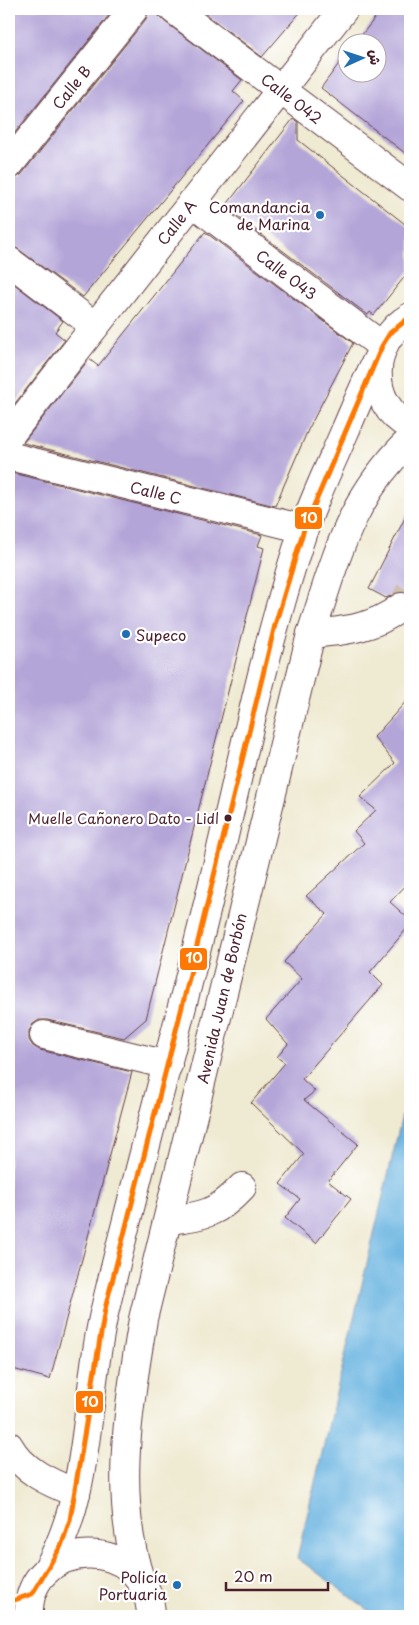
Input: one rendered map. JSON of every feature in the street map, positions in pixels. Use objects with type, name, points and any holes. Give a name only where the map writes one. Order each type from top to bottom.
[{"type":"street","name":"Calle B","points":[[9,166],[134,9]]},
{"type":"street","name":"Calle 042","points":[[173,9],[410,187]]},
{"type":"street","name":"Calle A","points":[[9,436],[344,9]]},
{"type":"street","name":"Calle 043","points":[[192,202],[380,351]]},
{"type":"street","points":[[9,261],[94,326]]},
{"type":"street","points":[[23,1604],[61,1546],[76,1493],[105,1309],[168,1065],[275,625],[304,529],[359,396],[390,333],[410,317]]},
{"type":"street","points":[[380,351],[377,375],[381,393],[389,410],[410,426]]},
{"type":"street","name":"Avenida Juan de Borbón","points":[[151,1604],[133,1559],[125,1510],[128,1409],[143,1319],[311,634],[345,533],[358,504],[375,478],[410,440]]},
{"type":"street","name":"Calle C","points":[[9,456],[304,529]]},
{"type":"street","points":[[311,634],[342,632],[375,624],[401,607]]},
{"type":"street","points":[[44,1035],[168,1065]]},
{"type":"street","points":[[168,1220],[208,1212],[226,1204],[242,1187]]},
{"type":"street","points":[[9,1446],[24,1465],[39,1476],[76,1493]]},
{"type":"street","points":[[47,1570],[62,1560],[79,1554],[97,1554],[114,1558],[130,1568],[151,1604]]},
{"type":"water","points":[[410,1082],[410,1616],[377,1616],[297,1558]]},
{"type":"building","points":[[9,9],[114,9],[9,140]]},
{"type":"building","points":[[149,9],[158,9],[159,16],[164,21],[242,80],[233,91],[244,101],[83,297],[18,249],[9,246],[9,180],[21,175],[146,19]]},
{"type":"building","points":[[199,9],[303,9],[262,57]]},
{"type":"building","points":[[382,9],[410,9],[410,157],[321,88],[336,68],[336,82],[386,82],[386,32],[364,32]]},
{"type":"building","name":"Comandancia de Marina","points":[[293,119],[298,122],[298,140],[410,228],[410,270],[374,315],[370,312],[368,315],[225,207]]},
{"type":"building","points":[[205,232],[353,343],[308,430],[275,506],[23,443],[89,359],[98,366]]},
{"type":"building","points":[[9,280],[63,321],[55,332],[65,340],[9,411]]},
{"type":"building","points":[[9,472],[262,535],[258,546],[264,548],[146,1019],[124,1038],[47,1020],[39,1020],[33,1024],[29,1031],[29,1040],[33,1046],[40,1050],[132,1072],[50,1379],[9,1368]]},
{"type":"building","points":[[410,508],[410,595],[399,592],[386,598],[369,589]]},
{"type":"building","points":[[410,697],[410,881],[390,902],[410,920],[410,925],[370,972],[383,985],[302,1079],[315,1091],[304,1100],[358,1144],[328,1181],[351,1199],[316,1243],[285,1218],[300,1199],[280,1184],[304,1154],[251,1103],[285,1063],[277,1057],[288,1044],[266,1019],[302,979],[284,962],[327,914],[306,896],[364,843],[354,831],[376,810],[360,797],[395,763],[374,737]]},
{"type":"tunnel","points":[[401,607],[410,591]]},
{"type":"transit line","name":"10","points":[[9,1602],[32,1594],[61,1546],[70,1520],[105,1309],[184,999],[275,625],[304,529],[382,346],[390,333],[410,317]]},
{"type":"place","name":"Comandancia de Marina","points":[[320,215]]},
{"type":"place","name":"Supeco","points":[[126,634]]},
{"type":"place","name":"Muelle Cañonero Dato - Lidl","points":[[228,818]]},
{"type":"place","name":"Policía Portuaria","points":[[177,1585]]}]
